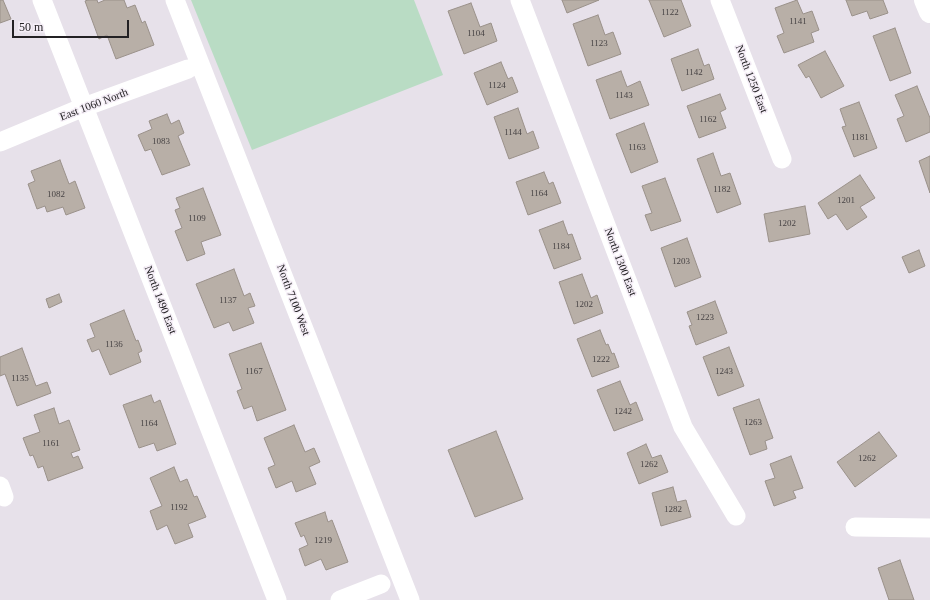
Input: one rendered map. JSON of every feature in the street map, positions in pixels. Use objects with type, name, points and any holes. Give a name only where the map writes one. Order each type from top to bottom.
[{"type":"main road","points":[[925,0],[930,12]]},
{"type":"street","name":"North 1490 East","points":[[42,0],[277,600]]},
{"type":"street","name":"North 7100 West","points":[[175,0],[410,600]]},
{"type":"street","name":"North 1300 East","points":[[520,0],[683,427],[736,516]]},
{"type":"street","name":"North 1250 East","points":[[720,0],[782,158]]},
{"type":"street","name":"East 1060 North","points":[[0,142],[84,108],[188,69]]},
{"type":"street","points":[[854,527],[930,528]]},
{"type":"street","points":[[340,600],[381,584]]},
{"type":"green space","points":[[191,0],[414,0],[443,75],[252,150]]},
{"type":"building","points":[[0,0],[3,0],[11,19],[0,23]]},
{"type":"building","points":[[97,0],[98,3],[105,0],[124,0],[127,8],[135,5],[142,23],[145,21],[154,45],[116,59],[107,35],[99,39],[85,1]]},
{"type":"building","points":[[562,0],[599,0],[567,13]]},
{"type":"building","points":[[649,0],[681,0],[691,26],[664,37]]},
{"type":"building","points":[[797,0],[803,14],[812,11],[819,30],[811,33],[814,42],[784,53],[777,36],[784,33],[775,8]]},
{"type":"building","points":[[846,0],[883,0],[888,13],[870,19],[867,11],[852,16]]},
{"type":"building","points":[[471,3],[480,27],[491,23],[497,41],[464,54],[448,11]]},
{"type":"building","points":[[598,15],[605,35],[613,32],[621,54],[588,66],[573,24]]},
{"type":"building","points":[[895,28],[911,73],[890,81],[873,36]]},
{"type":"building","points":[[698,49],[704,66],[709,64],[714,79],[682,91],[671,59]]},
{"type":"building","points":[[825,51],[844,86],[821,98],[809,76],[806,78],[798,65]]},
{"type":"building","points":[[501,62],[508,79],[512,77],[518,92],[487,105],[474,73]]},
{"type":"building","points":[[621,71],[627,87],[640,81],[649,105],[610,119],[596,80]]},
{"type":"building","points":[[917,86],[930,118],[930,132],[906,142],[897,119],[904,116],[895,95]]},
{"type":"building","points":[[720,94],[726,109],[720,112],[726,128],[699,138],[687,106]]},
{"type":"building","points":[[859,102],[877,148],[854,157],[842,127],[846,126],[840,109]]},
{"type":"building","points":[[518,108],[527,134],[533,131],[539,148],[509,159],[494,117]]},
{"type":"building","points":[[167,114],[171,124],[179,120],[184,133],[178,136],[190,165],[162,175],[151,149],[145,151],[138,135],[152,129],[149,121]]},
{"type":"building","points":[[644,123],[658,162],[631,173],[616,134]]},
{"type":"building","points":[[713,153],[721,176],[730,173],[741,204],[717,213],[697,159]]},
{"type":"building","points":[[930,156],[930,193],[919,161]]},
{"type":"building","points":[[60,160],[69,184],[75,181],[85,208],[66,215],[63,207],[47,212],[45,206],[37,209],[28,184],[35,181],[31,171]]},
{"type":"building","points":[[544,172],[549,184],[553,182],[561,203],[528,215],[516,182]]},
{"type":"building","points":[[860,175],[875,198],[860,207],[867,217],[847,230],[836,214],[828,219],[818,203]]},
{"type":"building","points":[[665,178],[681,221],[651,231],[645,215],[652,213],[642,186]]},
{"type":"building","points":[[203,188],[221,235],[201,242],[205,254],[187,261],[175,231],[182,228],[175,210],[180,208],[176,198]]},
{"type":"building","points":[[805,206],[810,234],[769,242],[764,214]]},
{"type":"building","points":[[563,221],[568,235],[572,234],[581,259],[554,269],[539,230]]},
{"type":"building","points":[[687,238],[701,277],[675,287],[661,248]]},
{"type":"building","points":[[919,250],[925,266],[909,273],[902,257]]},
{"type":"building","points":[[234,269],[244,296],[250,293],[255,306],[248,308],[254,323],[233,331],[229,322],[214,328],[196,284]]},
{"type":"building","points":[[582,274],[591,298],[597,295],[603,313],[574,324],[559,282]]},
{"type":"building","points":[[59,294],[62,302],[49,308],[46,299]]},
{"type":"building","points":[[715,301],[727,333],[696,345],[689,326],[692,325],[687,312]]},
{"type":"building","points":[[124,310],[136,341],[138,340],[142,351],[138,353],[141,362],[110,375],[99,349],[92,352],[87,340],[95,337],[90,324]]},
{"type":"building","points":[[600,330],[606,345],[608,344],[612,354],[614,353],[619,367],[592,377],[577,339]]},
{"type":"building","points":[[261,343],[286,410],[257,421],[252,406],[244,409],[237,391],[242,389],[229,354]]},
{"type":"building","points":[[729,347],[744,386],[718,396],[703,357]]},
{"type":"building","points":[[22,348],[36,386],[47,382],[51,393],[17,406],[5,374],[0,376],[0,357]]},
{"type":"building","points":[[620,381],[630,405],[636,402],[643,420],[614,431],[597,390]]},
{"type":"building","points":[[151,395],[154,403],[160,400],[176,444],[157,451],[154,443],[139,448],[123,405]]},
{"type":"building","points":[[759,399],[773,438],[765,441],[767,449],[750,455],[733,408]]},
{"type":"building","points":[[54,408],[59,424],[69,420],[80,450],[71,453],[73,458],[78,456],[83,468],[48,481],[43,466],[38,468],[33,455],[30,456],[23,438],[40,432],[34,415]]},
{"type":"building","points":[[294,425],[305,452],[314,448],[320,462],[309,467],[316,484],[296,492],[292,481],[276,488],[268,468],[275,465],[264,438]]},
{"type":"building","points":[[496,431],[523,499],[475,517],[448,450]]},
{"type":"building","points":[[879,432],[897,456],[855,487],[837,462]]},
{"type":"building","points":[[646,444],[652,458],[661,455],[668,472],[639,484],[627,453]]},
{"type":"building","points":[[791,456],[803,488],[793,491],[796,498],[774,506],[765,481],[775,478],[770,464]]},
{"type":"building","points":[[174,467],[180,482],[187,479],[194,497],[197,496],[206,517],[188,524],[193,537],[175,544],[167,525],[157,530],[150,511],[162,506],[150,478]]},
{"type":"building","points":[[673,487],[677,502],[686,500],[691,517],[661,526],[652,493]]},
{"type":"building","points":[[325,512],[328,522],[332,520],[348,562],[326,570],[321,559],[305,566],[299,549],[308,545],[304,535],[301,537],[295,523]]},
{"type":"building","points":[[900,560],[914,600],[889,600],[878,568]]}]
